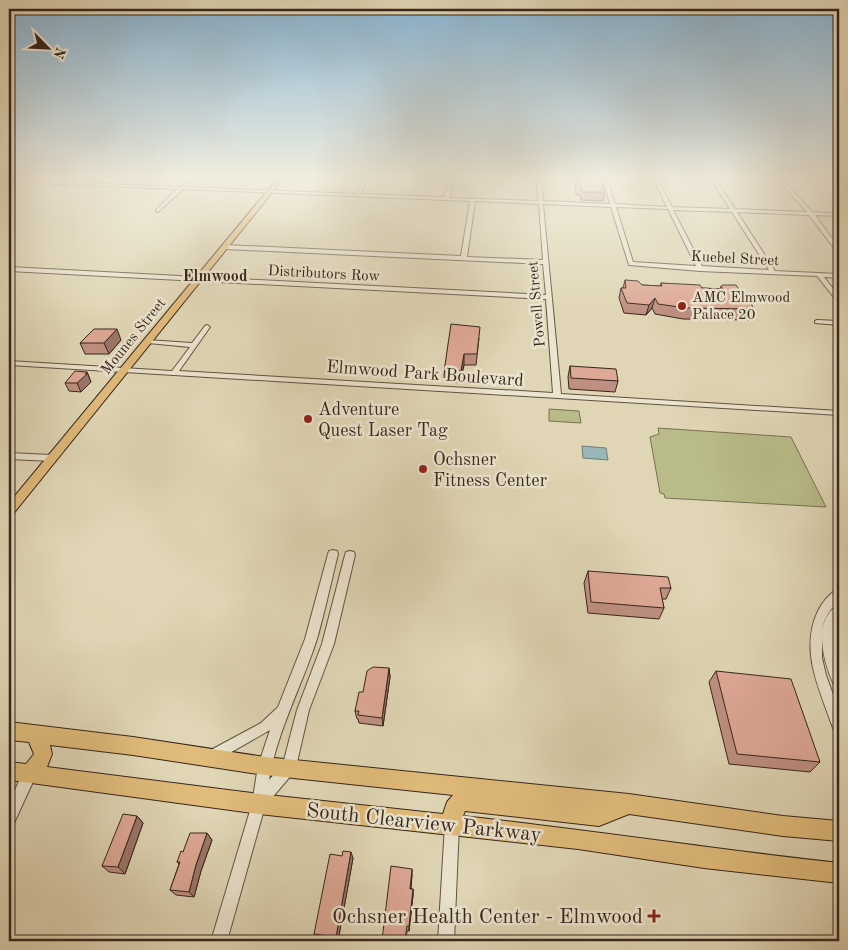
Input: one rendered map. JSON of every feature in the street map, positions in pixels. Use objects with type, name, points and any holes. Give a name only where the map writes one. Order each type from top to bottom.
[{"type":"highway","points":[[9,731],[265,766],[630,804],[783,826],[839,831]]},
{"type":"highway","points":[[30,773],[44,758],[45,751],[34,733]]},
{"type":"highway","name":"South Clearview Parkway","points":[[9,771],[259,804],[452,825],[839,873]]},
{"type":"highway","points":[[452,825],[454,809],[461,801],[599,816],[630,804]]},
{"type":"main road","name":"Mounes Street","points":[[9,511],[244,223]]},
{"type":"street","points":[[464,258],[469,223]]},
{"type":"street","name":"Powell Street","points":[[542,223],[557,397]]},
{"type":"street","name":"Kuebel Street","points":[[618,223],[631,263],[639,266],[839,276]]},
{"type":"street","points":[[678,223],[700,269]]},
{"type":"street","points":[[743,223],[774,272]]},
{"type":"street","points":[[818,223],[839,252]]},
{"type":"street","points":[[225,247],[545,262]]},
{"type":"street","name":"Distributors Row","points":[[9,269],[549,296]]},
{"type":"street","points":[[819,275],[839,300]]},
{"type":"street","points":[[817,322],[839,323]]},
{"type":"street","points":[[175,372],[207,328]]},
{"type":"street","points":[[148,342],[194,344]]},
{"type":"street","name":"Elmwood Park Boulevard","points":[[9,363],[557,397],[839,412]]},
{"type":"street","points":[[9,456],[52,458]]},
{"type":"street","points":[[219,941],[259,804],[265,766],[283,711],[311,639],[332,554]]},
{"type":"street","points":[[259,804],[289,767],[303,710],[328,644],[350,556]]},
{"type":"street","points":[[839,593],[826,605],[818,619],[815,629],[814,649],[839,728]]},
{"type":"street","points":[[839,609],[833,615],[826,632],[830,659],[839,684]]},
{"type":"street","points":[[210,758],[265,727],[283,711]]},
{"type":"street","points":[[9,818],[30,773]]},
{"type":"street","points":[[446,941],[452,825]]},
{"type":"green space","points":[[549,409],[579,411],[581,423],[549,421]]},
{"type":"green space","points":[[658,428],[791,437],[826,507],[665,498],[664,494],[660,493],[650,437],[659,434]]},
{"type":"water","points":[[582,446],[606,448],[608,460],[583,458]]},
{"type":"building","points":[[625,280],[638,281],[642,285],[662,286],[661,283],[700,285],[702,288],[723,289],[721,286],[723,285],[736,285],[742,294],[746,294],[754,309],[686,308],[658,304],[655,298],[649,305],[627,303],[621,288],[626,288]]},
{"type":"building","points":[[451,324],[480,327],[477,354],[464,354],[461,371],[445,370]]},
{"type":"building","points":[[94,329],[117,329],[104,343],[80,343]]},
{"type":"building","points":[[570,366],[616,369],[618,381],[571,378]]},
{"type":"building","points":[[75,371],[87,372],[85,374],[87,374],[77,383],[65,383]]},
{"type":"building","points":[[588,571],[668,577],[671,588],[660,588],[664,608],[591,602]]},
{"type":"building","points":[[373,667],[389,668],[382,718],[358,715],[359,711],[355,711],[359,692],[363,692],[367,671]]},
{"type":"building","points":[[716,671],[791,679],[820,762],[737,754]]},
{"type":"building","points":[[123,814],[137,816],[118,867],[102,866]]},
{"type":"building","points":[[190,833],[207,833],[189,892],[170,890],[180,862],[177,862]]},
{"type":"building","points":[[343,851],[351,852],[336,937],[314,934],[330,854],[342,856]]},
{"type":"building","points":[[391,866],[412,869],[410,889],[413,889],[409,926],[407,926],[405,940],[382,940]]},
{"type":"place","name":"AMC Elmwood Palace 20","points":[[682,306]]},
{"type":"place","name":"Adventure Quest Laser Tag","points":[[308,419]]},
{"type":"place","name":"Ochsner Fitness Center","points":[[423,469]]},
{"type":"place","name":"Ochsner Health Center - Elmwood","points":[[654,916]]},
{"type":"district","name":"Elmwood","points":[[215,275]]}]
